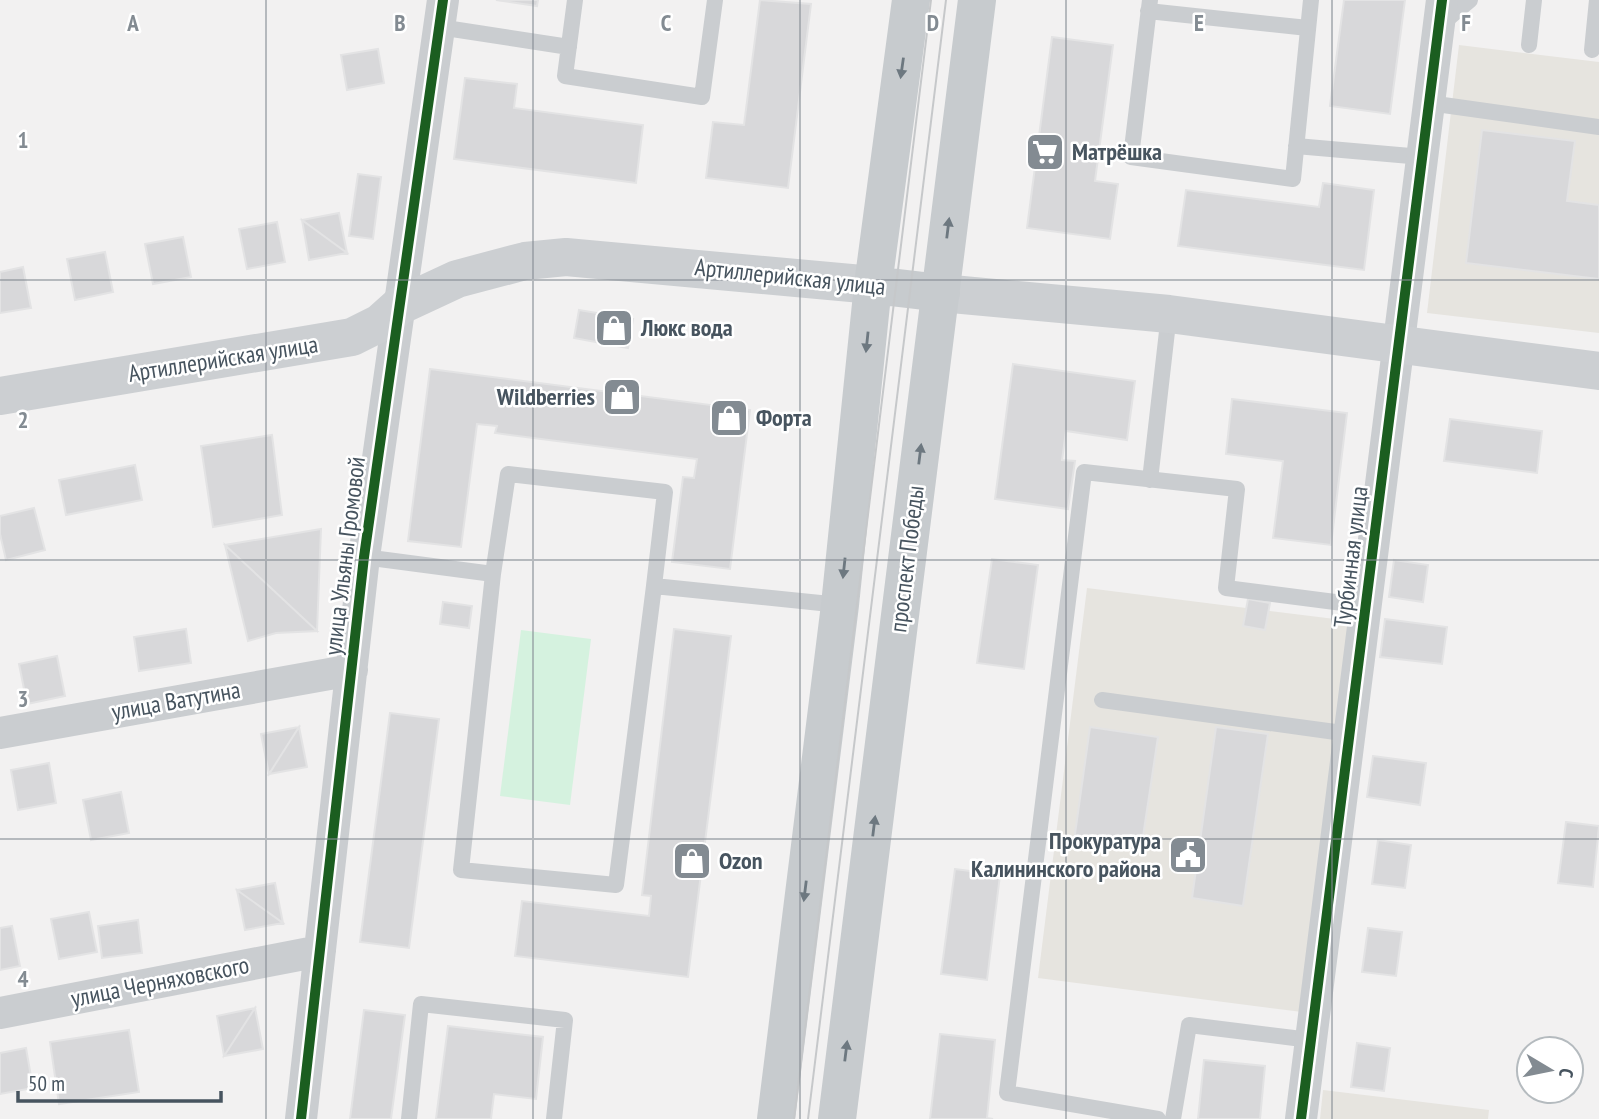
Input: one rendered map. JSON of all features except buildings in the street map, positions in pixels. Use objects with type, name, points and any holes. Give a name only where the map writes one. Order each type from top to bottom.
[{"type":"main road","points":[[776,1119],[840,605],[873,285],[911,0]]},
{"type":"main road","name":"проспект Победы","points":[[837,1119],[977,0]]},
{"type":"main road","name":"Артиллерийская улица","points":[[873,285],[941,293]]},
{"type":"street","name":"улица Ульяны Громовой","points":[[300,1119],[364,558],[441,13]]},
{"type":"street","name":"Турбинная улица","points":[[1301,1119],[1440,13]]},
{"type":"street","name":"Артиллерийская улица","points":[[0,396],[352,337],[380,323],[399,306],[457,279],[525,261],[566,257],[873,285]]},
{"type":"street","name":"Артиллерийская улица","points":[[941,293],[1169,314],[1599,371]]},
{"type":"street","name":"улица Ватутина","points":[[0,733],[352,670]]},
{"type":"street","name":"улица Черняховского","points":[[0,1013],[320,951]]},
{"type":"lane","points":[[575,0],[565,76],[702,97],[715,0]]},
{"type":"lane","points":[[1308,29],[1149,5],[1131,158],[1293,179],[1311,0]]},
{"type":"lane","points":[[1440,13],[1470,0]]},
{"type":"lane","points":[[1529,45],[1534,0]]},
{"type":"lane","points":[[1592,50],[1597,0]]},
{"type":"lane","points":[[441,13],[569,47]]},
{"type":"lane","points":[[1429,103],[1599,127]]},
{"type":"lane","points":[[1296,146],[1422,157]]},
{"type":"lane","points":[[1150,480],[1169,314]]},
{"type":"lane","points":[[1158,1119],[1007,1093],[1084,472],[1237,489],[1226,588],[1366,606]]},
{"type":"lane","points":[[508,474],[665,492],[616,885],[461,870],[493,574],[508,474]]},
{"type":"lane","points":[[364,558],[493,574]]},
{"type":"lane","points":[[654,586],[840,605]]},
{"type":"lane","points":[[1102,699],[1350,734]]},
{"type":"lane","points":[[409,1119],[421,1004],[565,1020],[554,1119]]},
{"type":"lane","points":[[1173,1119],[1189,1025],[1310,1040]]},
{"type":"shaded area","points":[[1459,45],[1599,62],[1599,333],[1427,313]]},
{"type":"shaded area","name":"Прокуратура Калининского района","points":[[1087,588],[1351,621],[1302,1012],[1038,978]]},
{"type":"shaded area","points":[[1323,1090],[1489,1110],[1488,1119],[1320,1119]]},
{"type":"green space","points":[[521,630],[591,639],[570,805],[500,796]]},
{"type":"tram line","points":[[794,1119],[931,0]]},
{"type":"tram line","points":[[808,1119],[946,0]]},
{"type":"cycle path","points":[[301,1119],[364,557],[443,0]]},
{"type":"cycle path","points":[[1301,1119],[1442,0]]},
{"type":"place","name":"Матрёшка","points":[[1045,152]]},
{"type":"place","name":"Люкс вода","points":[[614,328]]},
{"type":"place","name":"Wildberries","points":[[622,397]]},
{"type":"place","name":"Форта","points":[[729,418]]},
{"type":"place","name":"Прокуратура Калининского района","points":[[1188,855]]},
{"type":"place","name":"Ozon","points":[[692,861]]}]
